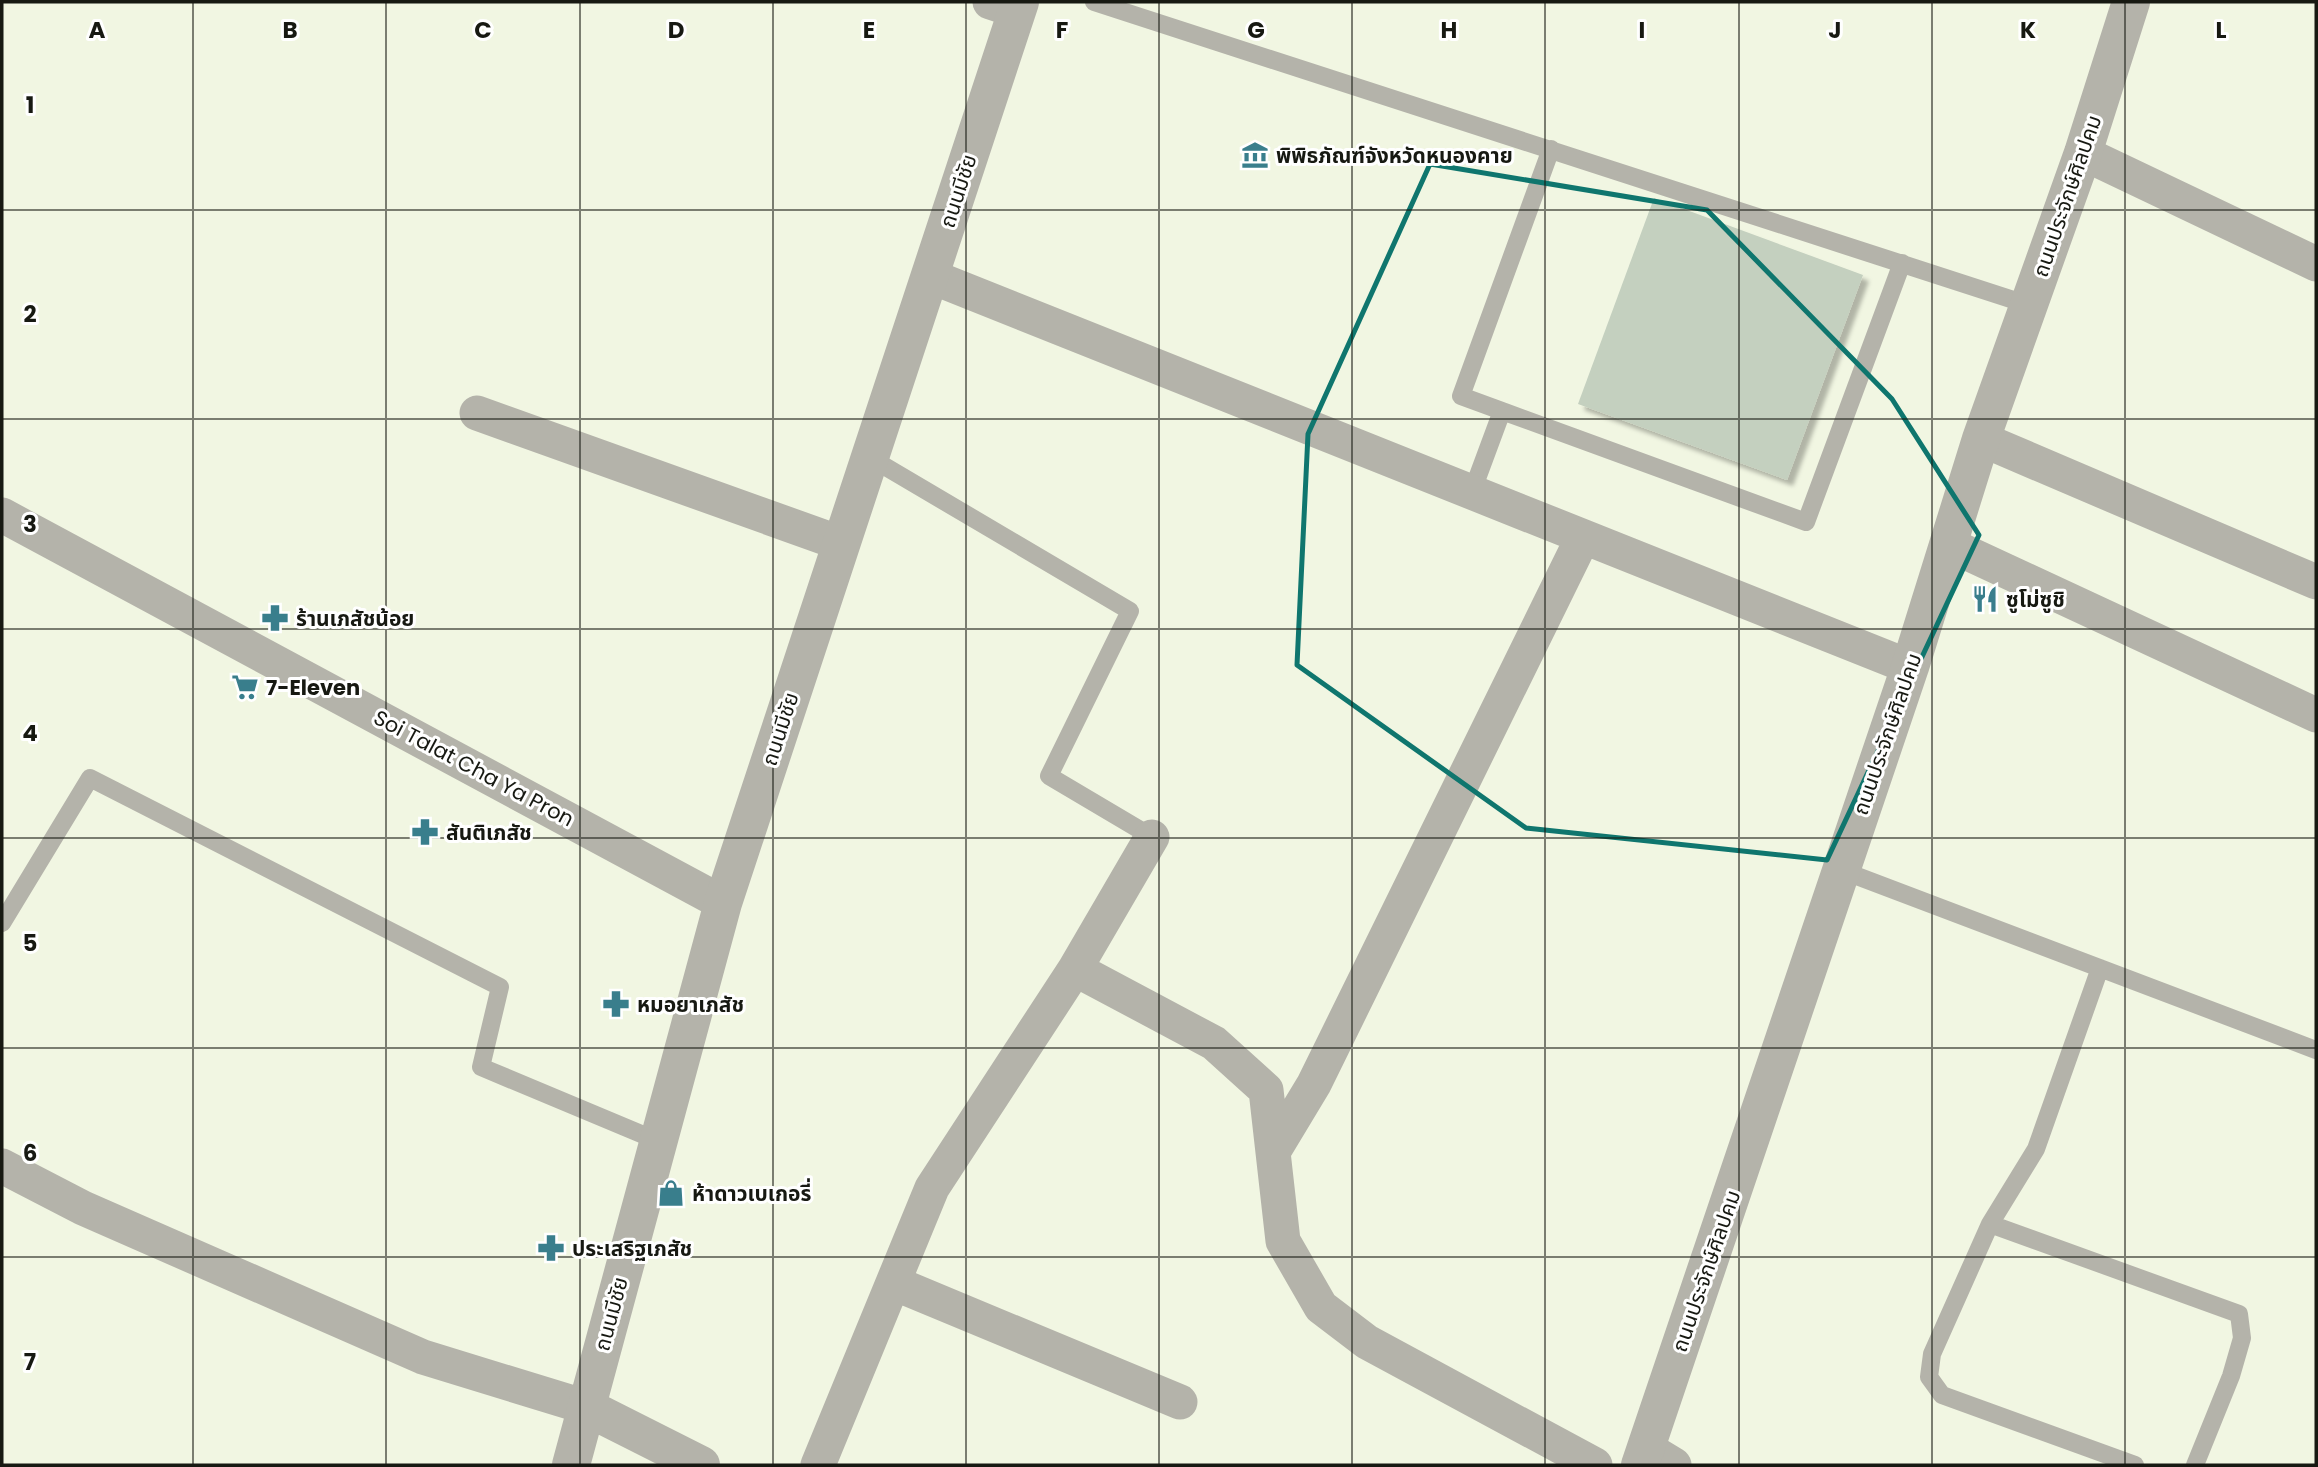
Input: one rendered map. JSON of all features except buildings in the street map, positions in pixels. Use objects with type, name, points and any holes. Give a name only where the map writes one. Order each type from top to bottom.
[{"type":"street","name":"ถนนประจักษ์ศิลปคม","points":[[1653,1460],[1841,870],[1910,667],[1980,439],[2083,153],[2131,2]]},
{"type":"street","name":"ถนนมีชัย","points":[[571,1465],[723,903],[930,276],[1009,5]]},
{"type":"street","points":[[2083,153],[2316,264]]},
{"type":"street","points":[[930,276],[1910,667]]},
{"type":"street","points":[[477,413],[840,543]]},
{"type":"street","points":[[1980,439],[2316,582]]},
{"type":"street","name":"Soi Talat Cha Ya Pron","points":[[2,515],[723,903]]},
{"type":"street","points":[[1273,1152],[1314,1084],[1583,537]]},
{"type":"street","points":[[1948,544],[2316,715]]},
{"type":"street","points":[[818,1465],[932,1188],[1075,969],[1153,837]]},
{"type":"street","points":[[1075,969],[1214,1043],[1266,1090],[1283,1241],[1321,1307],[1367,1342],[1595,1465]]},
{"type":"street","points":[[2,1166],[83,1208],[423,1357],[586,1407],[701,1465]]},
{"type":"street","points":[[894,1283],[1180,1402]]},
{"type":"lane","points":[[1094,2],[2029,304]]},
{"type":"lane","points":[[1551,149],[1461,396],[1806,522],[1902,263]]},
{"type":"lane","points":[[1472,492],[1502,411]]},
{"type":"lane","points":[[869,457],[1130,611],[1049,776],[1153,837]]},
{"type":"lane","points":[[2,923],[90,778],[500,987],[481,1067],[658,1141]]},
{"type":"lane","points":[[1841,870],[2316,1051]]},
{"type":"lane","points":[[2100,968],[2036,1149],[1990,1224],[1931,1354],[1929,1377],[1942,1395],[2135,1465]]},
{"type":"lane","points":[[1990,1224],[2239,1314],[2242,1338],[2231,1376],[2195,1465]]},
{"type":"highlighted area","points":[[1430,164],[1707,210],[1892,399],[1979,535],[1827,860],[1526,828],[1297,665],[1308,434]]},
{"type":"place","name":"พิพิธภัณฑ์จังหวัดหนองคาย","points":[[1255,155]]},
{"type":"place","name":"ซูโม่ซูชิ","points":[[1985,599]]},
{"type":"place","name":"ร้านเภสัชน้อย","points":[[275,618]]},
{"type":"place","name":"7-Eleven","points":[[245,687]]},
{"type":"place","name":"สันติเภสัช","points":[[425,832]]},
{"type":"place","name":"หมอยาเภสัช","points":[[616,1004]]},
{"type":"place","name":"ห้าดาวเบเกอรี่","points":[[671,1193]]},
{"type":"place","name":"ประเสริฐเภสัช","points":[[551,1248]]}]
